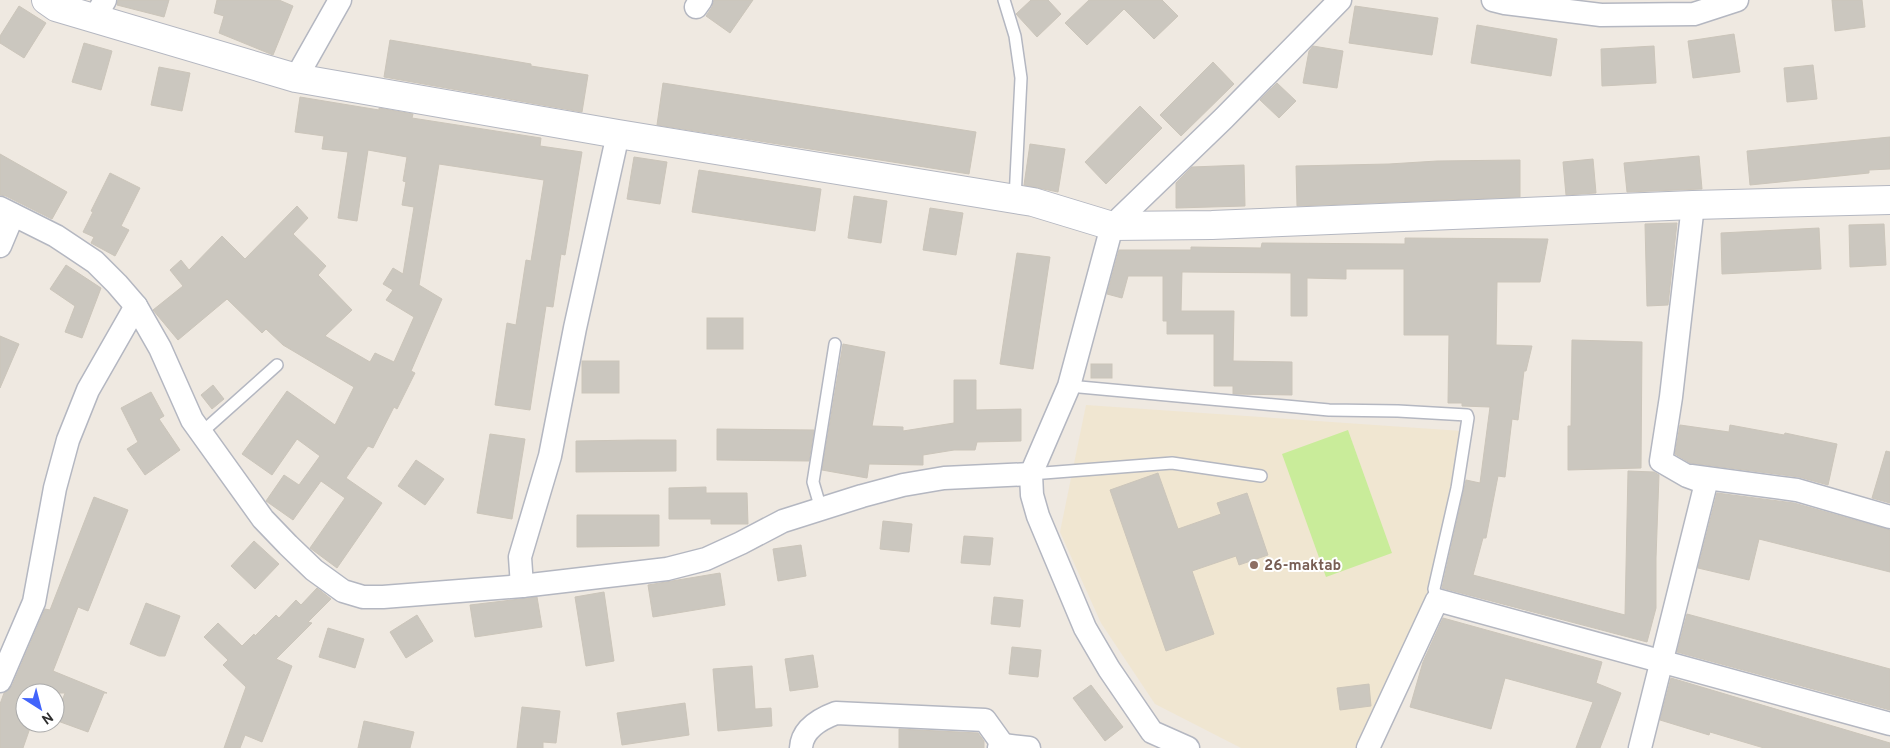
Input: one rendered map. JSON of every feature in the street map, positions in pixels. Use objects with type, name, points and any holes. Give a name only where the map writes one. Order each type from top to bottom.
[{"type":"street","points":[[46,0],[56,7],[100,9],[296,78],[618,134],[1033,202],[1112,226],[1212,225],[1693,205],[1890,200]]},
{"type":"street","points":[[296,78],[340,0]]},
{"type":"street","points":[[1188,748],[1148,740],[1085,628],[1038,516],[1032,495],[1031,474],[1069,386],[1112,226],[1340,0]]},
{"type":"street","points":[[1501,1],[1601,15],[1694,14],[1737,0]]},
{"type":"street","points":[[522,586],[520,557],[550,456],[575,328],[618,134]]},
{"type":"street","points":[[1640,748],[1706,483],[1687,476],[1661,461],[1671,397],[1693,205]]},
{"type":"street","points":[[0,246],[7,211],[56,236],[94,262],[117,284],[136,306],[160,348],[192,420],[263,519],[314,570],[343,591],[363,597],[522,586],[667,570],[706,559],[741,544],[782,521],[903,485],[944,478],[1031,474]]},
{"type":"street","points":[[0,682],[34,602],[55,488],[68,440],[88,390],[136,306]]},
{"type":"street","points":[[1687,476],[1797,490],[1890,517]]},
{"type":"street","points":[[1368,748],[1437,600],[1890,724]]},
{"type":"street","points":[[801,748],[802,740],[808,730],[816,722],[836,713],[985,720],[1001,747],[1029,748]]},
{"type":"lane","points":[[1004,0],[1015,36],[1021,78],[1015,199]]},
{"type":"lane","points":[[821,509],[812,482],[835,344]]},
{"type":"lane","points":[[201,433],[278,365]]},
{"type":"lane","points":[[1069,386],[1329,410],[1467,415],[1457,488],[1434,589],[1437,600]]},
{"type":"lane","points":[[1031,474],[1172,463],[1262,476]]},
{"type":"shaded area","name":"26-maktab","points":[[1086,405],[1462,431],[1427,598],[1358,748],[1241,748],[1155,704],[1101,623],[1060,532]]},
{"type":"green space","points":[[1348,430],[1392,553],[1326,577],[1282,454]]},
{"type":"building","points":[[118,0],[169,0],[164,17],[117,5]]},
{"type":"building","points":[[217,0],[279,0],[293,6],[273,55],[219,33],[224,16],[214,13]]},
{"type":"building","points":[[714,0],[753,0],[730,33],[706,16]]},
{"type":"building","points":[[1031,0],[1048,0],[1061,14],[1037,37],[1016,14]]},
{"type":"building","points":[[1089,0],[1162,0],[1178,16],[1154,39],[1124,9],[1087,45],[1065,23]]},
{"type":"building","points":[[1832,0],[1862,0],[1865,27],[1835,31]]},
{"type":"building","points":[[19,6],[46,23],[24,58],[0,43],[0,36]]},
{"type":"building","points":[[1355,6],[1438,18],[1432,55],[1349,43]]},
{"type":"building","points":[[1477,25],[1557,39],[1551,76],[1471,63]]},
{"type":"building","points":[[1734,34],[1740,72],[1693,78],[1688,41]]},
{"type":"building","points":[[390,40],[588,75],[582,112],[384,77]]},
{"type":"building","points":[[84,43],[112,51],[101,90],[72,82]]},
{"type":"building","points":[[1313,46],[1343,51],[1337,88],[1303,83],[1309,51]]},
{"type":"building","points":[[1654,46],[1656,83],[1602,86],[1601,49]]},
{"type":"building","points":[[1213,62],[1234,84],[1181,136],[1160,115]]},
{"type":"building","points":[[1813,65],[1817,99],[1787,102],[1784,68]]},
{"type":"building","points":[[159,67],[190,73],[182,111],[151,105]]},
{"type":"building","points":[[663,83],[976,132],[969,174],[657,125]]},
{"type":"building","points":[[1277,83],[1296,101],[1279,118],[1260,100]]},
{"type":"building","points":[[300,97],[379,110],[379,108],[413,114],[412,118],[541,138],[540,146],[582,152],[565,255],[561,254],[553,307],[546,306],[530,410],[495,405],[507,323],[516,325],[526,260],[531,261],[544,180],[439,164],[419,285],[442,299],[411,371],[415,373],[397,409],[394,407],[373,448],[368,446],[346,478],[382,503],[337,568],[310,548],[345,498],[321,481],[293,520],[266,501],[284,475],[299,485],[320,456],[297,439],[272,475],[242,454],[287,391],[335,425],[354,387],[283,345],[266,329],[262,333],[227,299],[178,340],[153,310],[183,286],[170,270],[181,260],[189,270],[222,236],[245,259],[297,206],[308,218],[293,234],[326,266],[318,275],[352,310],[325,336],[370,362],[375,353],[394,362],[414,317],[386,300],[393,290],[383,284],[393,268],[403,274],[414,207],[402,205],[406,182],[403,181],[407,157],[368,150],[357,221],[338,218],[348,152],[322,149],[324,136],[295,132]]},
{"type":"building","points":[[1140,106],[1162,128],[1106,184],[1085,162]]},
{"type":"building","points":[[1890,137],[1890,169],[1869,170],[1869,173],[1750,185],[1747,151]]},
{"type":"building","points":[[1030,144],[1065,149],[1058,192],[1024,185]]},
{"type":"building","points":[[0,154],[67,192],[52,219],[6,196],[0,195]]},
{"type":"building","points":[[1699,156],[1702,189],[1627,192],[1624,163]]},
{"type":"building","points":[[634,157],[667,162],[660,204],[627,199]]},
{"type":"building","points":[[1593,159],[1596,193],[1566,195],[1563,162]]},
{"type":"building","points":[[1520,160],[1520,197],[1297,206],[1296,166]]},
{"type":"building","points":[[1244,165],[1245,206],[1176,208],[1176,183],[1192,167]]},
{"type":"building","points":[[699,170],[821,189],[815,231],[692,212]]},
{"type":"building","points":[[110,173],[140,188],[121,226],[129,230],[115,256],[91,243],[94,237],[83,232]]},
{"type":"building","points":[[854,196],[887,201],[881,243],[848,238]]},
{"type":"building","points":[[930,208],[963,213],[956,255],[923,250]]},
{"type":"building","points":[[1677,223],[1668,305],[1647,306],[1645,224]]},
{"type":"building","points":[[1884,224],[1886,265],[1850,267],[1849,225]]},
{"type":"building","points":[[1819,228],[1821,269],[1722,274],[1721,233]]},
{"type":"building","points":[[1405,238],[1548,239],[1540,282],[1497,282],[1496,345],[1532,346],[1526,371],[1524,371],[1518,420],[1512,419],[1505,477],[1498,476],[1486,538],[1483,538],[1473,575],[1625,615],[1628,471],[1654,472],[1659,475],[1656,608],[1647,642],[1442,588],[1466,480],[1480,483],[1490,407],[1462,406],[1462,403],[1448,403],[1449,335],[1404,335],[1404,269],[1346,269],[1346,279],[1307,278],[1307,316],[1291,316],[1291,273],[1182,272],[1181,311],[1234,311],[1233,361],[1292,362],[1292,395],[1233,394],[1233,386],[1214,386],[1214,334],[1167,334],[1167,321],[1163,321],[1163,276],[1128,276],[1122,298],[1107,294],[1119,250],[1191,250],[1191,247],[1261,248],[1262,243],[1405,244]]},
{"type":"building","points":[[1017,253],[1050,257],[1033,369],[1000,364]]},
{"type":"building","points":[[66,265],[101,288],[82,338],[65,332],[75,306],[50,289]]},
{"type":"building","points":[[707,318],[743,318],[743,349],[707,349]]},
{"type":"building","points":[[0,336],[19,344],[0,388]]},
{"type":"building","points":[[1572,340],[1642,342],[1641,468],[1568,470],[1568,426],[1571,426]]},
{"type":"building","points":[[843,344],[885,352],[872,426],[903,427],[903,431],[954,423],[954,380],[976,380],[976,410],[1021,409],[1021,441],[977,442],[975,450],[954,450],[923,455],[923,465],[869,464],[867,478],[822,470]]},
{"type":"building","points":[[582,361],[619,361],[619,393],[582,393]]},
{"type":"building","points":[[1091,364],[1112,364],[1112,378],[1091,378]]},
{"type":"building","points":[[213,385],[224,399],[212,409],[201,395]]},
{"type":"building","points":[[151,392],[164,416],[159,419],[180,450],[145,475],[127,449],[138,442],[121,408]]},
{"type":"building","points":[[1680,425],[1729,432],[1730,425],[1784,435],[1785,433],[1837,444],[1828,485],[1799,477],[1690,463],[1675,454]]},
{"type":"building","points":[[717,429],[814,430],[809,461],[717,460]]},
{"type":"building","points":[[490,434],[525,439],[512,519],[477,513]]},
{"type":"building","points":[[676,440],[676,471],[576,472],[576,441]]},
{"type":"building","points":[[1886,451],[1890,452],[1890,503],[1872,498]]},
{"type":"building","points":[[416,460],[444,479],[425,505],[398,486]]},
{"type":"building","points":[[1158,473],[1178,529],[1221,514],[1217,503],[1247,493],[1268,555],[1239,565],[1236,556],[1192,571],[1214,634],[1166,651],[1110,490]]},
{"type":"building","points":[[706,487],[706,493],[747,493],[748,524],[711,524],[711,519],[669,519],[669,488]]},
{"type":"building","points":[[1717,493],[1794,503],[1890,530],[1890,572],[1759,539],[1749,580],[1698,568]]},
{"type":"building","points":[[94,497],[128,510],[88,611],[78,607],[53,671],[107,693],[104,693],[88,732],[65,724],[65,683],[15,683],[15,733],[28,733],[23,748],[0,748],[0,704],[4,693],[12,686],[45,609],[50,610]]},
{"type":"building","points":[[577,515],[659,515],[659,546],[577,547]]},
{"type":"building","points":[[883,521],[912,524],[909,552],[880,549]]},
{"type":"building","points":[[964,536],[993,538],[990,565],[961,563]]},
{"type":"building","points":[[254,541],[279,564],[255,589],[231,566]]},
{"type":"building","points":[[801,545],[806,576],[778,581],[773,549]]},
{"type":"building","points":[[720,573],[725,605],[653,617],[648,585]]},
{"type":"building","points":[[317,588],[331,599],[308,622],[312,623],[276,659],[292,666],[262,742],[245,735],[240,748],[224,748],[246,687],[223,665],[228,660],[204,637],[218,623],[242,646],[276,615],[279,618],[296,600],[301,605]]},
{"type":"building","points":[[604,592],[614,661],[586,666],[575,597]]},
{"type":"building","points":[[537,597],[542,627],[475,637],[470,605]]},
{"type":"building","points":[[994,597],[1023,600],[1020,627],[991,624]]},
{"type":"building","points":[[146,603],[180,616],[165,656],[159,656],[130,644]]},
{"type":"building","points":[[1687,614],[1890,669],[1890,710],[1677,652]]},
{"type":"building","points":[[417,615],[433,641],[406,658],[390,632]]},
{"type":"building","points":[[1443,618],[1602,662],[1596,683],[1621,693],[1600,748],[1576,748],[1593,702],[1505,678],[1491,729],[1410,707],[1423,662]]},
{"type":"building","points":[[328,628],[364,639],[355,668],[319,657]]},
{"type":"building","points":[[1012,647],[1041,650],[1038,677],[1009,674]]},
{"type":"building","points":[[813,655],[818,687],[790,691],[785,659]]},
{"type":"building","points":[[752,666],[755,709],[771,708],[772,726],[718,731],[713,669]]},
{"type":"building","points":[[1671,678],[1890,743],[1890,748],[1764,748],[1710,732],[1709,735],[1660,720]]},
{"type":"building","points":[[1369,684],[1371,706],[1340,710],[1337,688]]},
{"type":"building","points":[[1091,685],[1123,727],[1105,741],[1073,698]]},
{"type":"building","points":[[685,703],[689,735],[622,745],[617,713]]},
{"type":"building","points":[[522,707],[560,711],[556,743],[543,742],[543,748],[517,748]]},
{"type":"building","points":[[364,721],[414,732],[410,748],[358,748]]},
{"type":"building","points":[[899,729],[978,733],[984,741],[984,748],[899,748]]},
{"type":"place","name":"26-maktab","points":[[1254,565]]}]
